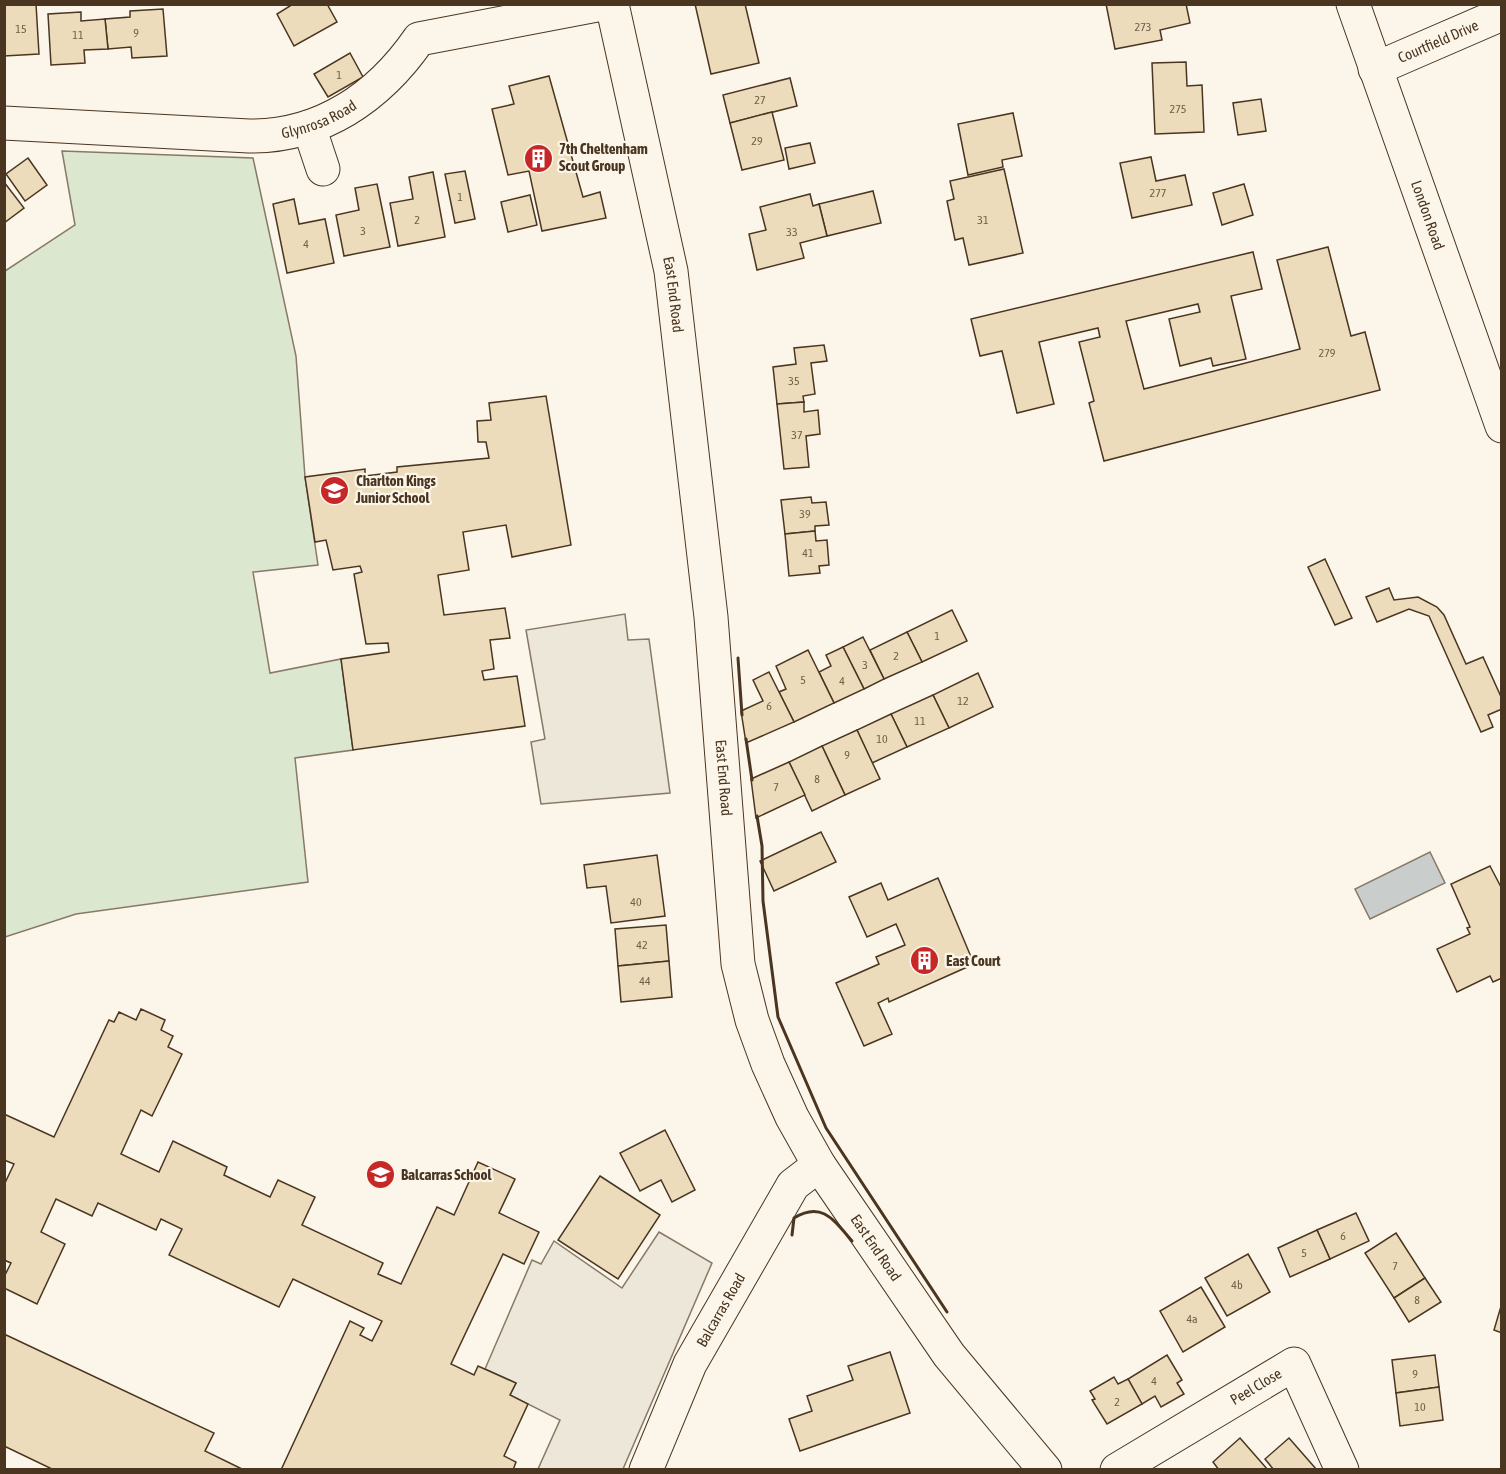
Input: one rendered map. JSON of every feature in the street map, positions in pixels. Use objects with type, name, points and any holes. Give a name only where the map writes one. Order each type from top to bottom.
[{"type":"main road","name":"Glynrosa Road","points":[[4,123],[260,136],[309,127],[336,116],[383,84],[419,39],[602,4]]},
{"type":"main road","name":"East End Road","points":[[612,4],[671,271],[711,617],[738,964],[752,1020],[768,1064],[792,1117],[819,1165],[949,1355],[1045,1470]]},
{"type":"main road","name":"London Road","points":[[1353,4],[1502,426]]},
{"type":"main road","name":"Courtfield Drive","points":[[1375,69],[1502,14]]},
{"type":"main road","points":[[309,127],[323,169]]},
{"type":"main road","name":"Balcarras Road","points":[[646,1470],[696,1354],[793,1185],[819,1165]]},
{"type":"main road","name":"Peel Close","points":[[1117,1470],[1294,1364],[1342,1470]]},
{"type":"green space","points":[[62,151],[253,158],[296,356],[305,477],[318,565],[253,572],[270,673],[341,659],[353,750],[295,758],[308,882],[76,914],[5,937],[5,271],[75,225]]},
{"type":"shaded area","points":[[625,614],[628,640],[649,639],[670,793],[541,804],[531,742],[545,739],[526,630]]},
{"type":"shaded area","points":[[1430,852],[1445,883],[1370,919],[1355,889]]},
{"type":"shaded area","points":[[659,1232],[712,1263],[623,1469],[538,1469],[560,1420],[510,1395],[516,1383],[485,1369],[532,1260],[541,1264],[554,1241],[622,1288]]},
{"type":"building","points":[[4,4],[36,4],[39,54],[4,56]]},
{"type":"building","points":[[293,4],[327,4],[337,22],[294,46],[277,14]]},
{"type":"building","points":[[695,4],[745,4],[759,63],[711,74]]},
{"type":"building","points":[[1106,4],[1186,4],[1190,23],[1160,30],[1162,40],[1115,49]]},
{"type":"building","points":[[163,9],[167,56],[132,58],[131,47],[108,49],[105,19],[130,17],[130,11]]},
{"type":"building","points":[[81,12],[81,21],[105,19],[108,49],[84,50],[85,63],[51,65],[48,14]]},
{"type":"building","points":[[350,53],[363,77],[328,97],[314,74]]},
{"type":"building","points":[[1186,62],[1187,86],[1202,85],[1204,132],[1155,134],[1152,63]]},
{"type":"building","name":"7th Cheltenham Scout Group","points":[[549,76],[583,197],[600,192],[606,218],[542,231],[529,171],[508,175],[492,109],[514,104],[509,86]]},
{"type":"building","points":[[790,78],[797,106],[730,123],[723,95]]},
{"type":"building","points":[[1261,99],[1266,131],[1238,135],[1233,103]]},
{"type":"building","points":[[772,112],[784,160],[742,170],[730,123]]},
{"type":"building","points":[[1013,113],[1022,156],[1002,160],[1003,167],[968,175],[958,124]]},
{"type":"building","points":[[810,143],[815,163],[789,169],[785,148]]},
{"type":"building","points":[[1151,157],[1156,181],[1185,175],[1192,205],[1132,218],[1120,163]]},
{"type":"building","points":[[28,158],[47,185],[25,201],[6,174]]},
{"type":"building","points":[[1004,169],[1023,253],[969,265],[963,238],[955,240],[947,201],[954,199],[950,181]]},
{"type":"building","points":[[465,171],[475,219],[455,223],[445,174]]},
{"type":"building","points":[[433,172],[445,237],[398,246],[390,203],[413,199],[409,177]]},
{"type":"building","points":[[4,182],[24,208],[4,223]]},
{"type":"building","points":[[377,184],[390,247],[344,256],[336,215],[359,210],[355,188]]},
{"type":"building","points":[[1244,184],[1253,215],[1222,225],[1213,193]]},
{"type":"building","points":[[873,191],[881,223],[827,236],[819,204]]},
{"type":"building","points":[[810,194],[813,206],[819,204],[827,236],[800,243],[804,258],[757,270],[749,234],[766,230],[760,207]]},
{"type":"building","points":[[530,195],[537,225],[508,232],[501,202]]},
{"type":"building","points":[[294,199],[299,224],[325,219],[334,263],[287,273],[273,204]]},
{"type":"building","points":[[1328,247],[1351,336],[1365,332],[1380,390],[1104,461],[1089,403],[1094,401],[1079,342],[1100,337],[1098,328],[1039,342],[1054,404],[1017,413],[1002,351],[980,356],[971,319],[1253,252],[1262,289],[1231,296],[1246,359],[1213,366],[1211,358],[1180,366],[1169,319],[1200,312],[1198,304],[1126,321],[1144,389],[1300,349],[1277,260]]},
{"type":"building","points":[[824,345],[827,361],[811,363],[815,394],[803,396],[804,402],[777,404],[773,367],[796,364],[794,348]]},
{"type":"building","points":[[546,396],[571,545],[512,557],[506,525],[463,532],[469,570],[438,575],[444,615],[505,608],[510,638],[490,640],[494,669],[482,671],[484,680],[517,676],[525,726],[353,750],[341,659],[389,652],[388,643],[366,644],[354,574],[362,572],[360,566],[333,570],[326,540],[315,542],[305,477],[365,469],[365,476],[397,472],[397,467],[489,458],[486,442],[478,442],[477,421],[491,420],[489,403]]},
{"type":"building","points":[[804,402],[804,412],[818,410],[820,434],[806,436],[809,467],[784,469],[777,404]]},
{"type":"building","points":[[811,497],[812,503],[826,502],[829,525],[815,526],[815,531],[785,534],[781,500]]},
{"type":"building","points":[[815,531],[816,541],[827,540],[829,565],[819,566],[820,573],[789,576],[785,534]]},
{"type":"building","points":[[1325,559],[1352,618],[1335,625],[1308,567]]},
{"type":"building","points":[[1389,588],[1394,600],[1418,597],[1437,607],[1444,615],[1466,664],[1483,657],[1502,699],[1502,709],[1488,715],[1493,727],[1481,732],[1429,616],[1409,609],[1377,622],[1366,597]]},
{"type":"building","points":[[952,610],[967,641],[922,662],[907,632]]},
{"type":"building","points":[[907,632],[922,662],[884,679],[870,650]]},
{"type":"building","points":[[863,637],[884,679],[864,689],[843,647]]},
{"type":"building","points":[[843,647],[864,689],[834,703],[819,672],[831,666],[826,655]]},
{"type":"building","points":[[808,650],[834,703],[794,722],[779,692],[786,689],[776,666]]},
{"type":"building","points":[[769,672],[794,722],[746,743],[741,711],[763,701],[753,680]]},
{"type":"building","points":[[978,673],[993,707],[949,728],[933,695]]},
{"type":"building","points":[[933,695],[949,728],[907,747],[891,714]]},
{"type":"building","points":[[891,714],[907,747],[872,763],[857,730]]},
{"type":"building","points":[[857,730],[880,779],[845,795],[822,746]]},
{"type":"building","points":[[822,746],[845,795],[812,811],[789,762]]},
{"type":"building","points":[[789,762],[805,795],[756,818],[751,779]]},
{"type":"building","points":[[821,832],[836,862],[774,891],[760,861]]},
{"type":"building","points":[[657,855],[665,916],[611,923],[606,886],[587,888],[584,865]]},
{"type":"building","points":[[1490,866],[1502,889],[1502,978],[1493,982],[1490,976],[1457,992],[1437,949],[1470,934],[1467,928],[1470,927],[1451,884]]},
{"type":"building","name":"East Court","points":[[938,878],[974,964],[889,1002],[888,998],[878,1003],[892,1034],[864,1046],[836,983],[879,964],[876,957],[905,945],[896,924],[867,937],[849,897],[881,883],[888,900]]},
{"type":"building","points":[[666,925],[669,961],[618,966],[615,929]]},
{"type":"building","points":[[669,961],[672,997],[621,1002],[618,966]]},
{"type":"building","points":[[141,1009],[165,1020],[161,1030],[173,1036],[168,1047],[182,1054],[152,1116],[141,1110],[121,1154],[159,1172],[173,1141],[227,1167],[224,1175],[270,1197],[278,1180],[315,1197],[302,1225],[383,1263],[378,1274],[401,1284],[437,1207],[454,1215],[478,1162],[515,1179],[499,1213],[539,1232],[524,1264],[503,1254],[451,1364],[474,1375],[478,1366],[516,1383],[510,1395],[528,1404],[504,1456],[516,1462],[513,1470],[281,1470],[350,1321],[364,1328],[360,1335],[372,1341],[382,1321],[293,1279],[279,1307],[169,1255],[182,1229],[161,1219],[156,1230],[98,1203],[92,1216],[56,1199],[41,1232],[65,1244],[37,1304],[4,1288],[4,1277],[11,1263],[4,1260],[4,1185],[14,1164],[4,1160],[4,1114],[54,1137],[109,1020],[114,1022],[119,1012],[136,1020]]},
{"type":"building","points":[[665,1130],[695,1190],[672,1202],[661,1180],[640,1191],[620,1153]]},
{"type":"building","points":[[600,1176],[660,1215],[618,1279],[558,1240]]},
{"type":"building","points":[[1356,1213],[1369,1241],[1330,1259],[1317,1230]]},
{"type":"building","points":[[1317,1230],[1330,1259],[1290,1277],[1278,1248]]},
{"type":"building","points":[[1396,1233],[1425,1278],[1394,1298],[1365,1253]]},
{"type":"building","points":[[1248,1254],[1270,1292],[1227,1316],[1205,1278]]},
{"type":"building","points":[[1425,1278],[1441,1302],[1409,1322],[1394,1298]]},
{"type":"building","points":[[1201,1287],[1225,1327],[1183,1352],[1160,1311]]},
{"type":"building","points":[[1502,1303],[1502,1333],[1494,1330]]},
{"type":"building","points":[[4,1334],[214,1433],[205,1451],[244,1470],[54,1470],[4,1446]]},
{"type":"building","points":[[890,1352],[910,1413],[800,1451],[789,1419],[812,1411],[807,1396],[853,1380],[848,1366]]},
{"type":"building","points":[[1167,1355],[1182,1380],[1177,1383],[1184,1394],[1161,1407],[1155,1396],[1142,1404],[1128,1379]]},
{"type":"building","points":[[1435,1355],[1439,1387],[1396,1393],[1392,1360]]},
{"type":"building","points":[[1114,1377],[1118,1384],[1128,1379],[1142,1404],[1107,1424],[1092,1400],[1095,1399],[1090,1391]]},
{"type":"building","points":[[1439,1387],[1443,1420],[1400,1426],[1396,1393]]},
{"type":"building","points":[[1240,1438],[1268,1470],[1219,1470],[1213,1462]]},
{"type":"building","points":[[1289,1438],[1317,1470],[1274,1470],[1265,1459]]},
{"type":"wall","points":[[738,658],[742,715]]},
{"type":"wall","points":[[746,739],[752,780]]},
{"type":"wall","points":[[757,816],[762,846],[763,901],[778,1017],[826,1128],[947,1312]]},
{"type":"wall","points":[[792,1235],[794,1218],[812,1211],[827,1215],[852,1241]]},
{"type":"place","name":"7th Cheltenham Scout Group","points":[[538,158]]},
{"type":"place","name":"Charlton Kings Junior School","points":[[335,490]]},
{"type":"place","name":"East Court","points":[[925,961]]},
{"type":"place","name":"Balcarras School","points":[[380,1175]]}]
